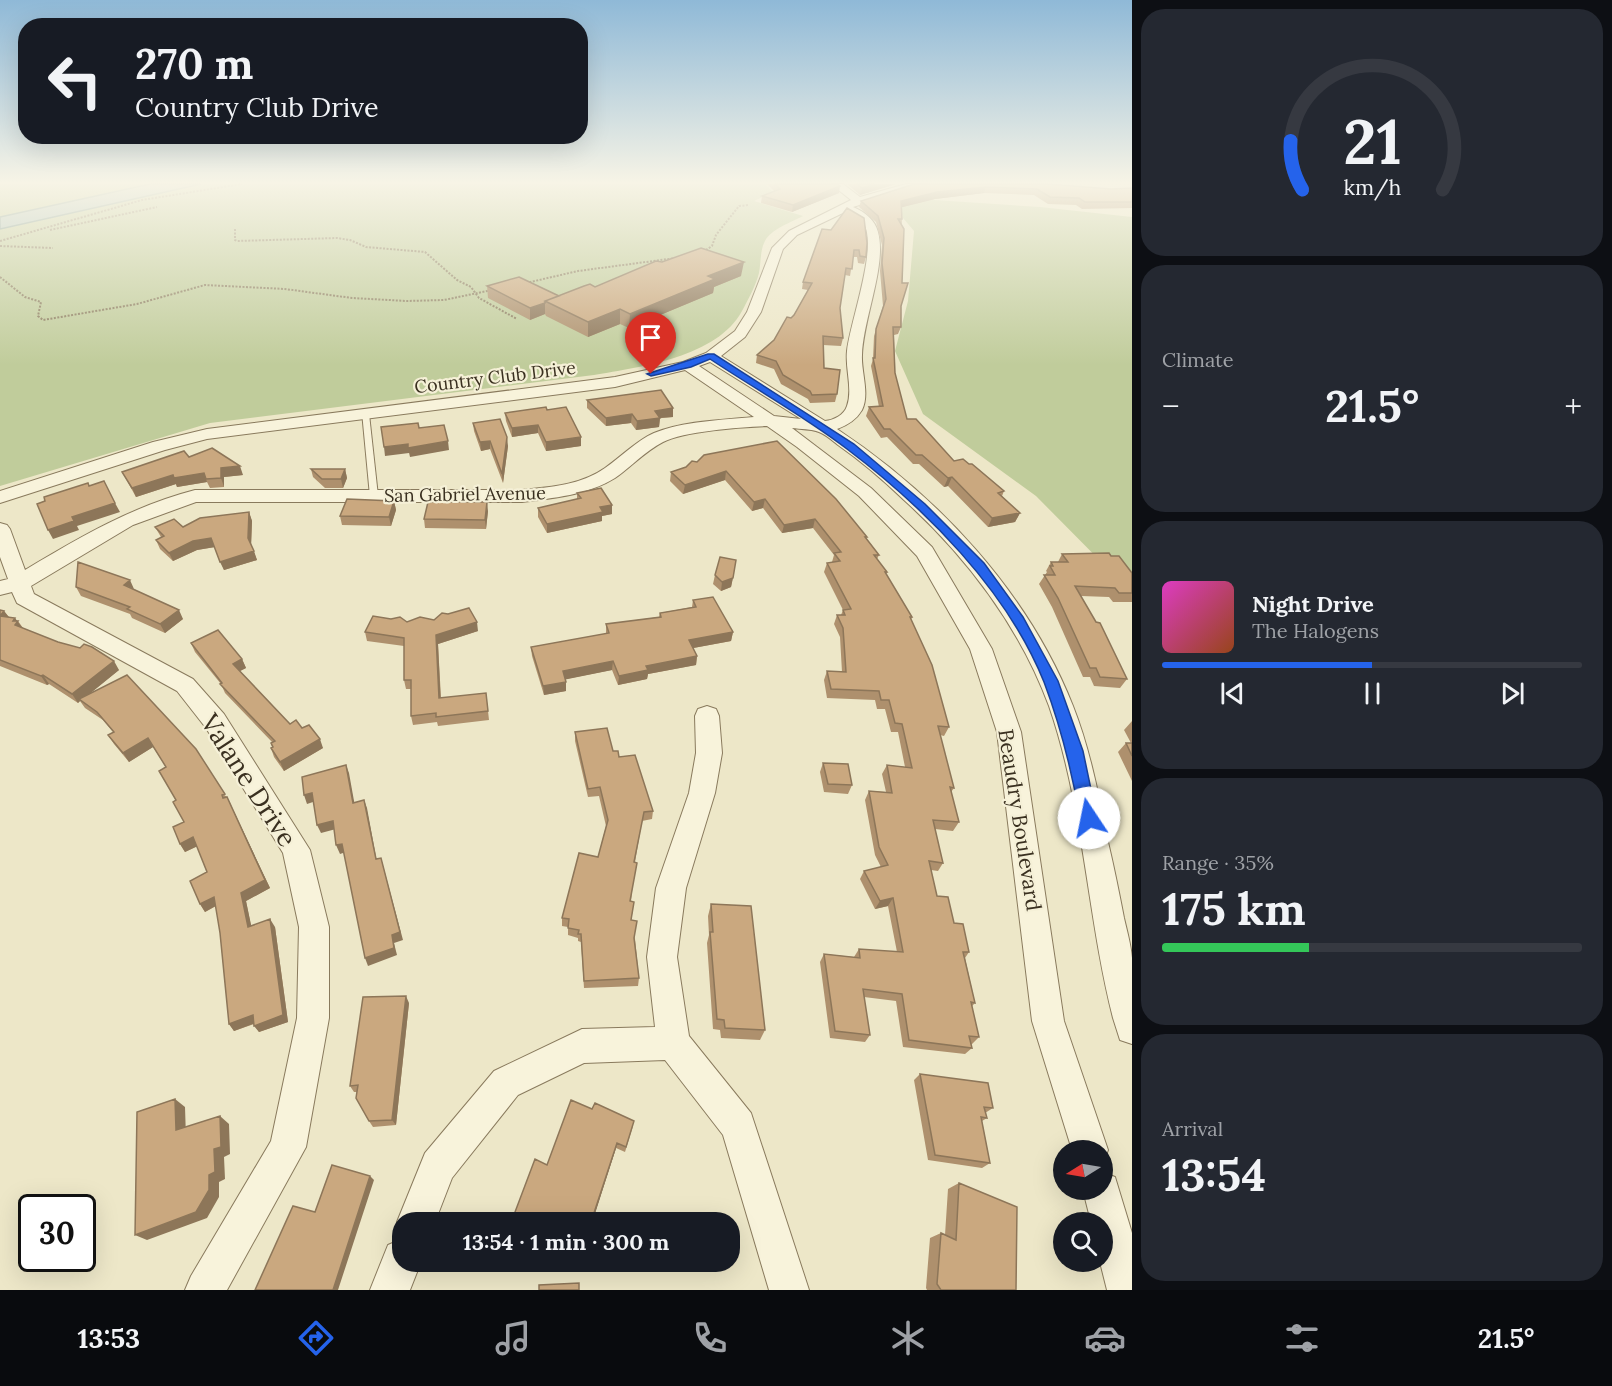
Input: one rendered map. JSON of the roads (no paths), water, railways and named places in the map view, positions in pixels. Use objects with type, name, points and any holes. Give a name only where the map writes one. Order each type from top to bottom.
[{"type":"street","name":"Country Club Drive","points":[[0,497],[159,446],[207,434],[615,382],[688,365],[711,356],[740,334],[754,312],[778,248],[782,244]]},
{"type":"street","name":"San Gabriel Avenue","points":[[10,585],[142,512],[195,496],[522,496],[553,493],[604,477],[658,438],[694,429],[770,421],[818,426],[838,423],[849,416],[855,406],[857,392],[854,366],[855,345],[867,297],[873,244]]},
{"type":"street","points":[[711,356],[850,447],[883,472],[980,566],[1018,620],[1050,681],[1075,751],[1132,1028]]},
{"type":"street","name":"Beaudry Boulevard","points":[[688,365],[803,443],[866,492],[925,552],[981,649],[1009,732],[1048,1021],[1087,1140]]},
{"type":"street","name":"Valane Drive","points":[[0,529],[10,585],[25,598],[185,685],[215,721],[296,850],[314,927],[313,1018],[288,1147],[205,1290]]},
{"type":"street","points":[[707,717],[709,753],[702,793],[671,888],[662,957],[673,1043],[738,1126],[789,1290]]},
{"type":"street","points":[[420,1212],[438,1166],[506,1083],[582,1046],[673,1043]]},
{"type":"street","points":[[1104,1200],[1127,1290]]},
{"type":"street","points":[[390,1290],[397,1272]]},
{"type":"lane","points":[[364,414],[374,496]]}]
